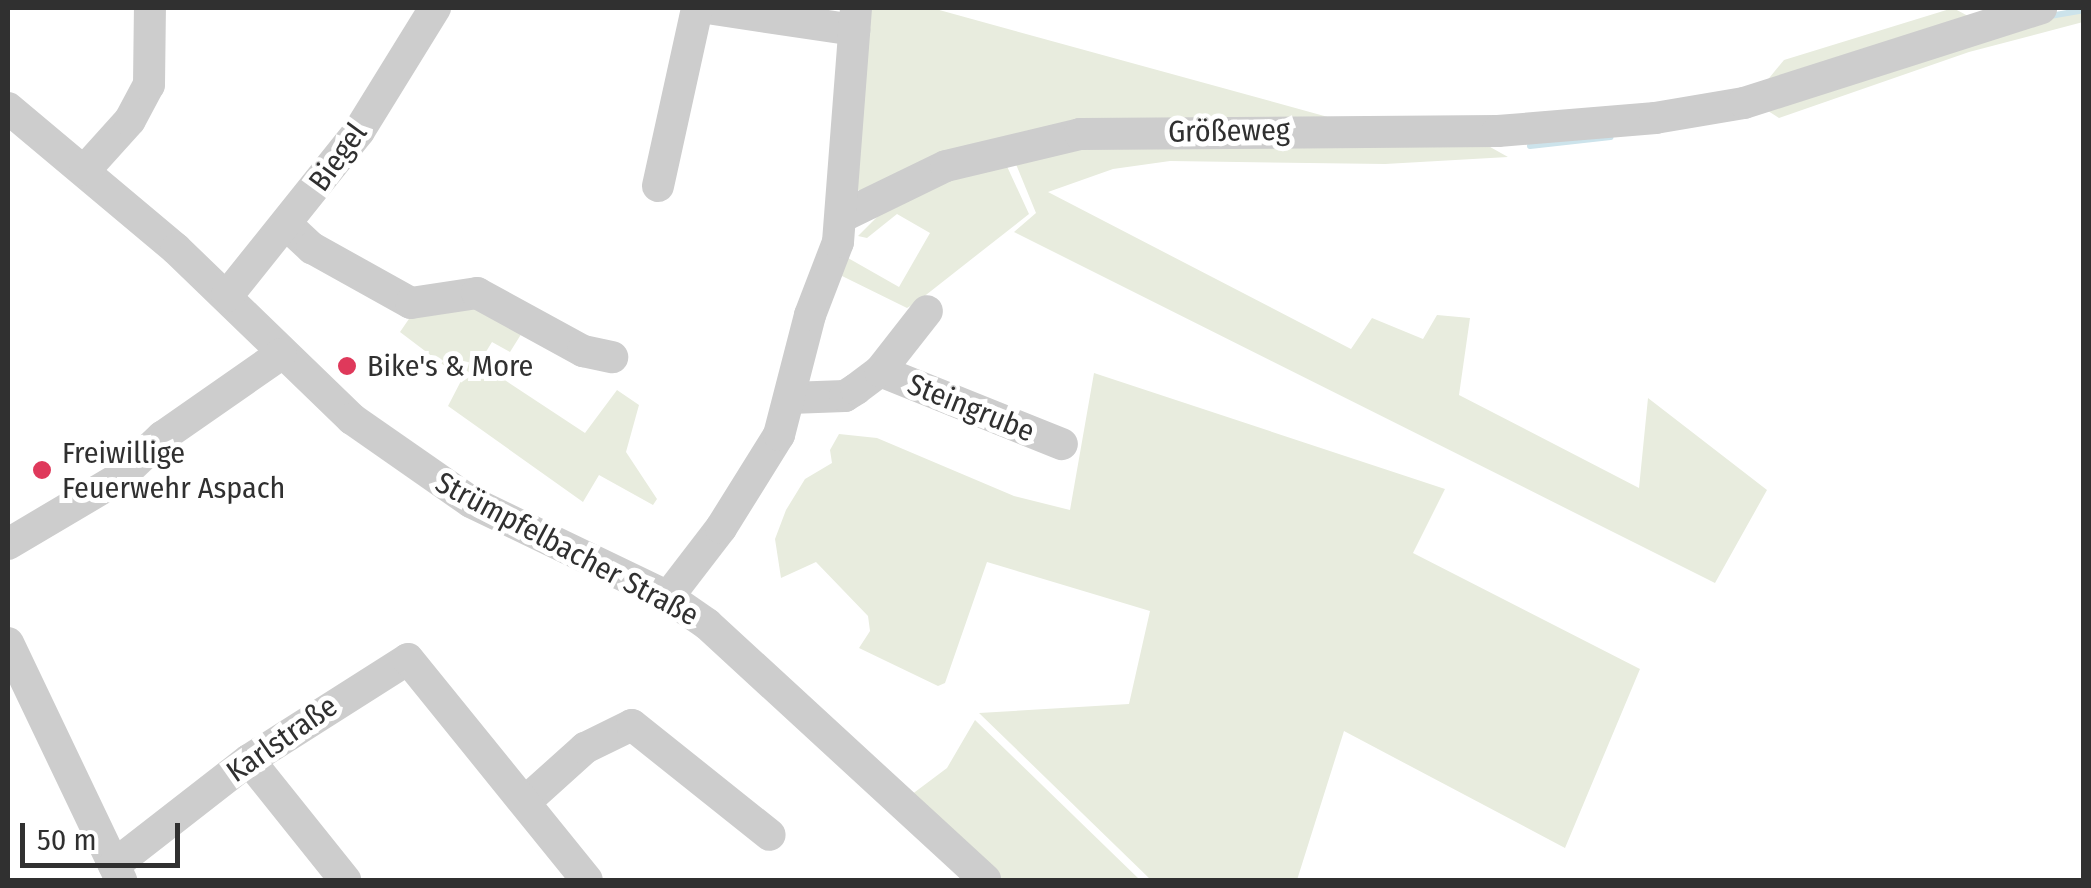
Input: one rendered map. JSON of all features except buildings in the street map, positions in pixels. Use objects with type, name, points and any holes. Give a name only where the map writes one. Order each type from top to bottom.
[{"type":"street","points":[[85,170],[130,120],[149,85],[150,8]]},
{"type":"street","name":"Biegel","points":[[227,296],[288,226],[359,131],[435,8]]},
{"type":"street","points":[[658,186],[697,8]]},
{"type":"street","points":[[668,597],[760,470],[790,398],[842,216],[855,19],[707,8]]},
{"type":"street","name":"Größeweg","points":[[842,216],[946,166],[1080,134],[1498,131],[1709,109],[2040,8]]},
{"type":"street","name":"Strümpfelbacher Straße","points":[[8,108],[85,170],[227,296],[352,419],[471,502],[668,597],[736,646],[843,756],[984,880]]},
{"type":"street","points":[[288,226],[312,248],[411,303],[477,293],[583,351],[612,357]]},
{"type":"street","name":"Steingrube","points":[[790,398],[844,396],[880,372],[926,311]]},
{"type":"street","points":[[8,544],[118,479],[162,437],[282,354]]},
{"type":"street","name":"Steingrube","points":[[880,372],[1062,444]]},
{"type":"street","points":[[8,643],[118,873]]},
{"type":"street","name":"Karlstraße","points":[[118,873],[248,760],[408,659],[525,802]]},
{"type":"street","points":[[588,880],[525,802],[586,748],[632,725],[770,835]]},
{"type":"street","points":[[248,760],[345,880]]},
{"type":"shaded area","points":[[869,8],[932,8],[1346,122],[1168,128],[861,191],[854,188]]},
{"type":"shaded area","points":[[1953,8],[1970,17],[1761,88],[1784,60]]},
{"type":"shaded area","points":[[2083,8],[2083,22],[1969,52],[1779,118],[1762,107],[2012,21]]},
{"type":"shaded area","points":[[1082,140],[1483,143],[1508,157],[1385,164],[1170,161],[1113,169],[1048,192],[1351,349],[1372,318],[1423,339],[1437,315],[1470,318],[1459,395],[1639,488],[1648,398],[1767,490],[1715,583],[1014,232],[1036,213],[1013,157]]},
{"type":"shaded area","points":[[1005,162],[1029,214],[917,302],[907,308],[840,275],[848,258],[899,287],[930,233],[897,214],[867,238],[858,236],[894,200]]},
{"type":"shaded area","points":[[463,303],[525,328],[510,352],[492,342],[479,363],[585,433],[617,390],[639,405],[626,452],[657,499],[653,505],[599,475],[583,502],[448,406],[462,379],[400,332],[415,310]]},
{"type":"shaded area","points":[[1094,373],[1445,489],[1413,553],[1640,669],[1565,848],[1344,731],[1297,880],[1151,880],[979,713],[1129,704],[1150,611],[987,562],[945,683],[938,686],[859,648],[870,631],[868,616],[816,562],[781,578],[775,539],[786,510],[805,479],[832,463],[830,450],[839,434],[877,438],[1014,496],[1070,510]]},
{"type":"shaded area","points":[[975,720],[1140,880],[996,880],[903,801],[947,768]]},
{"type":"waterway","points":[[2050,16],[2084,10]]},
{"type":"waterway","points":[[1530,146],[1611,137]]},
{"type":"place","name":"Bike's & More","points":[[347,366]]},
{"type":"place","name":"Freiwillige Feuerwehr Aspach","points":[[42,470]]}]
